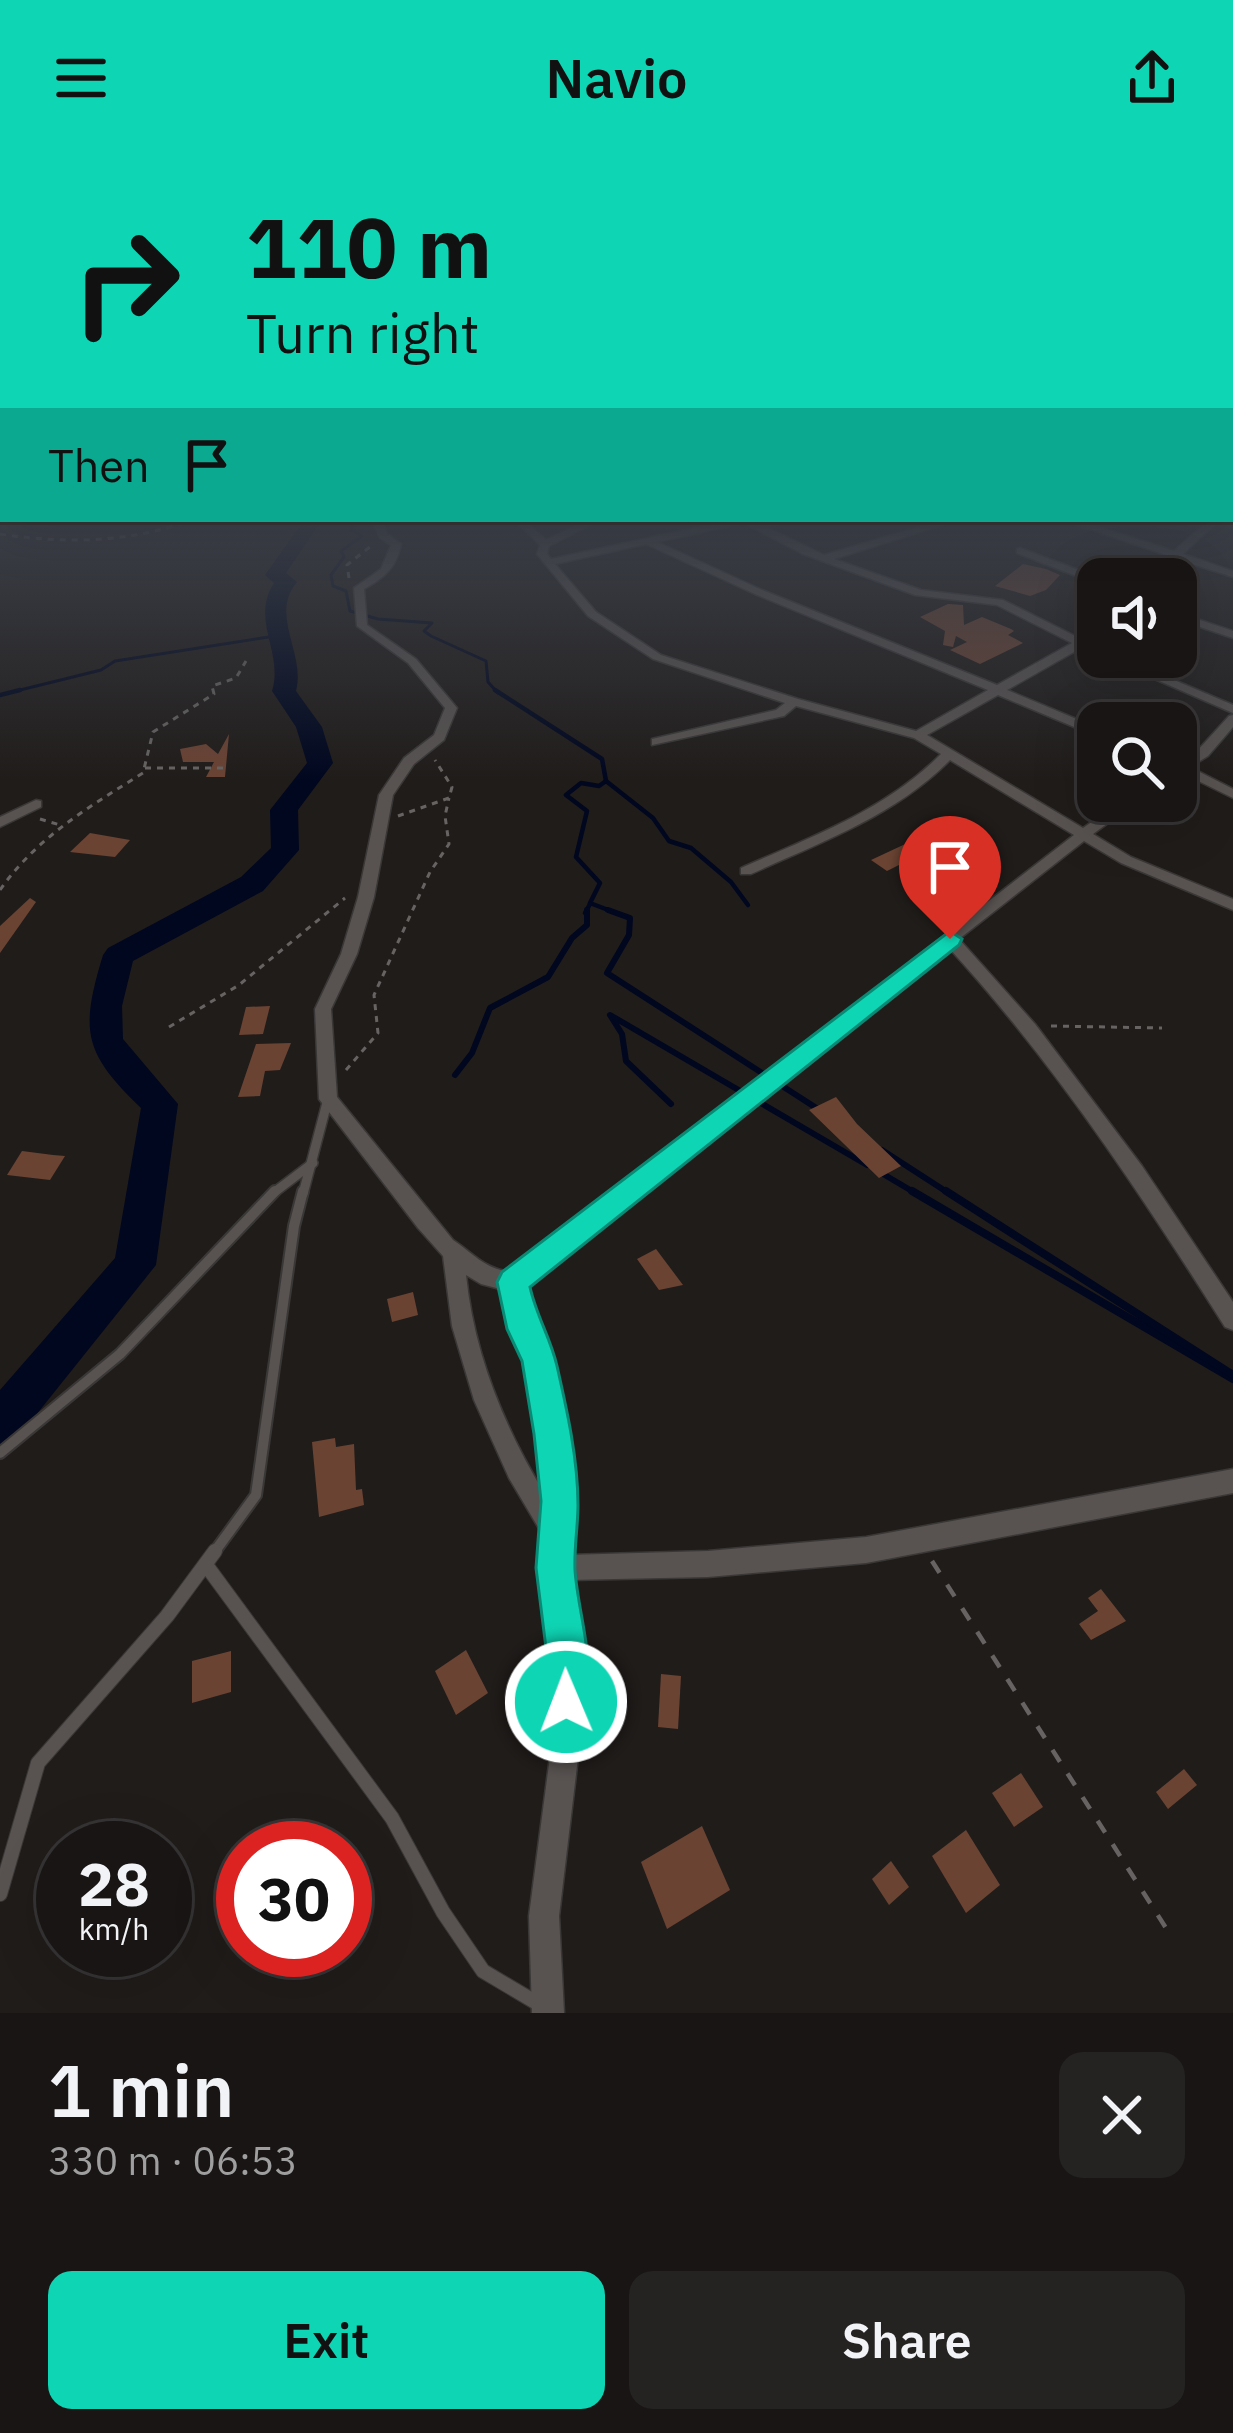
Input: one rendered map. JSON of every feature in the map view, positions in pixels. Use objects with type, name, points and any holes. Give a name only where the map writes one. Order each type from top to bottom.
[{"type":"street","points":[[360,607],[362,626],[412,661],[451,708],[440,737],[410,761],[386,795],[349,954],[323,1009],[328,1090],[400,1189],[453,1250],[483,1276],[513,1282],[1101,822]]},
{"type":"street","points":[[586,607],[657,657],[794,702],[918,734],[1126,860],[1233,905]]},
{"type":"street","points":[[792,607],[1077,724]]},
{"type":"street","points":[[1010,607],[1077,642]]},
{"type":"street","points":[[1197,622],[1233,635]]},
{"type":"street","points":[[918,734],[1077,645]]},
{"type":"street","points":[[1160,678],[1233,709]]},
{"type":"street","points":[[657,742],[780,713],[794,702]]},
{"type":"street","points":[[1197,757],[1233,719]]},
{"type":"street","points":[[746,871],[873,808],[932,773],[949,754]]},
{"type":"street","points":[[1197,777],[1233,794]]},
{"type":"street","points":[[0,823],[36,804]]},
{"type":"street","points":[[950,939],[1031,1026],[1124,1153],[1233,1320]]},
{"type":"street","points":[[453,1250],[455,1291],[496,1432],[521,1483],[557,1534]]},
{"type":"street","points":[[513,1282],[523,1329],[539,1360],[560,1501],[556,1568],[567,1656],[565,1749],[544,1916],[548,2011]]},
{"type":"street","points":[[556,1568],[708,1564],[866,1550],[1233,1480]]},
{"type":"lane","points":[[0,1894],[38,1763],[206,1565],[256,1495],[294,1226],[328,1090]]},
{"type":"lane","points":[[0,1453],[120,1354],[285,1180],[313,1163]]},
{"type":"lane","points":[[206,1565],[392,1818],[443,1912],[483,1971],[548,2011]]},
{"type":"path","points":[[145,768],[153,732],[214,694],[212,686],[236,678],[246,662]]},
{"type":"path","points":[[328,1090],[377,1033],[374,995],[430,872],[449,844],[445,816],[452,787],[427,749]]},
{"type":"path","points":[[0,890],[22,859],[62,825],[145,768],[226,767]]},
{"type":"path","points":[[380,821],[449,798]]},
{"type":"path","points":[[169,1027],[205,1010],[267,966],[369,878]]},
{"type":"path","points":[[1031,1026],[1162,1028]]},
{"type":"path","points":[[918,1539],[1166,1928]]},
{"type":"building","points":[[942,607],[963,607],[964,625],[982,617],[1011,629],[1008,635],[1023,643],[980,664],[950,650],[967,642],[956,636],[953,647],[943,645],[945,631],[920,617]]},
{"type":"building","points":[[229,734],[225,777],[206,777],[214,762],[183,762],[180,749],[206,744],[218,754]]},
{"type":"building","points":[[931,832],[957,847],[934,859],[925,852],[887,871],[871,860]]},
{"type":"building","points":[[90,833],[130,840],[115,857],[70,852]]},
{"type":"building","points":[[30,898],[36,902],[0,953],[0,926]]},
{"type":"building","points":[[270,1006],[263,1034],[239,1035],[246,1007]]},
{"type":"building","points":[[291,1043],[280,1070],[265,1071],[260,1096],[238,1097],[256,1044]]},
{"type":"building","points":[[836,1097],[901,1166],[879,1178],[809,1110]]},
{"type":"building","points":[[22,1151],[65,1156],[50,1180],[7,1175]]},
{"type":"building","points":[[656,1249],[683,1285],[659,1290],[637,1259]]},
{"type":"building","points":[[413,1292],[418,1315],[392,1322],[387,1299]]},
{"type":"building","points":[[335,1438],[336,1447],[354,1444],[356,1490],[362,1489],[364,1505],[319,1517],[312,1442]]},
{"type":"building","points":[[1101,1589],[1126,1621],[1091,1640],[1079,1624],[1098,1611],[1088,1598]]},
{"type":"building","points":[[466,1650],[488,1693],[456,1715],[435,1671]]},
{"type":"building","points":[[231,1651],[231,1692],[192,1703],[192,1661]]},
{"type":"building","points":[[661,1674],[681,1676],[678,1729],[658,1727]]},
{"type":"building","points":[[1184,1769],[1197,1785],[1168,1809],[1156,1792]]},
{"type":"building","points":[[1021,1773],[1043,1807],[1014,1827],[992,1793]]},
{"type":"building","points":[[702,1826],[730,1890],[667,1929],[641,1862]]},
{"type":"building","points":[[966,1830],[1000,1885],[966,1913],[932,1856]]},
{"type":"building","points":[[891,1861],[909,1887],[889,1905],[872,1879]]},
{"type":"waterway","points":[[0,1424],[135,1265],[160,1104],[122,1067],[105,1039],[106,1006],[119,955],[252,884],[285,850],[284,810],[320,763],[309,727],[284,691],[288,662],[275,636],[277,607]]},
{"type":"waterway","points":[[349,607],[350,611],[378,619],[432,623],[424,631],[486,661],[488,682],[496,690]]},
{"type":"waterway","points":[[8,693],[101,670],[115,661],[275,636]]},
{"type":"waterway","points":[[8,693],[20,690]]},
{"type":"waterway","points":[[496,690],[602,759],[606,781]]},
{"type":"waterway","points":[[0,695],[8,693]]},
{"type":"waterway","points":[[606,781],[653,818],[669,841],[691,848],[731,882],[748,905]]},
{"type":"waterway","points":[[606,781],[599,786],[581,783],[566,795],[587,811],[576,857],[600,883],[590,903],[612,911]]},
{"type":"waterway","points":[[585,913],[590,904]]},
{"type":"waterway","points":[[455,1075],[472,1053],[490,1008],[548,977],[572,938],[587,925],[587,910]]},
{"type":"waterway","points":[[612,911],[630,918],[629,935],[607,973],[821,1111]]},
{"type":"waterway","points":[[612,911],[616,913]]},
{"type":"waterway","points":[[671,1104],[626,1061],[622,1034],[610,1015],[867,1165]]},
{"type":"waterway","points":[[882,1150],[950,1194]]},
{"type":"waterway","points":[[878,1171],[917,1194]]},
{"type":"waterway","points":[[912,1191],[1233,1379]]},
{"type":"waterway","points":[[946,1191],[1233,1375]]},
{"type":"route","points":[[566,1702],[567,1656],[556,1568],[560,1501],[552,1434],[539,1360],[523,1329],[513,1282],[950,939]]}]
